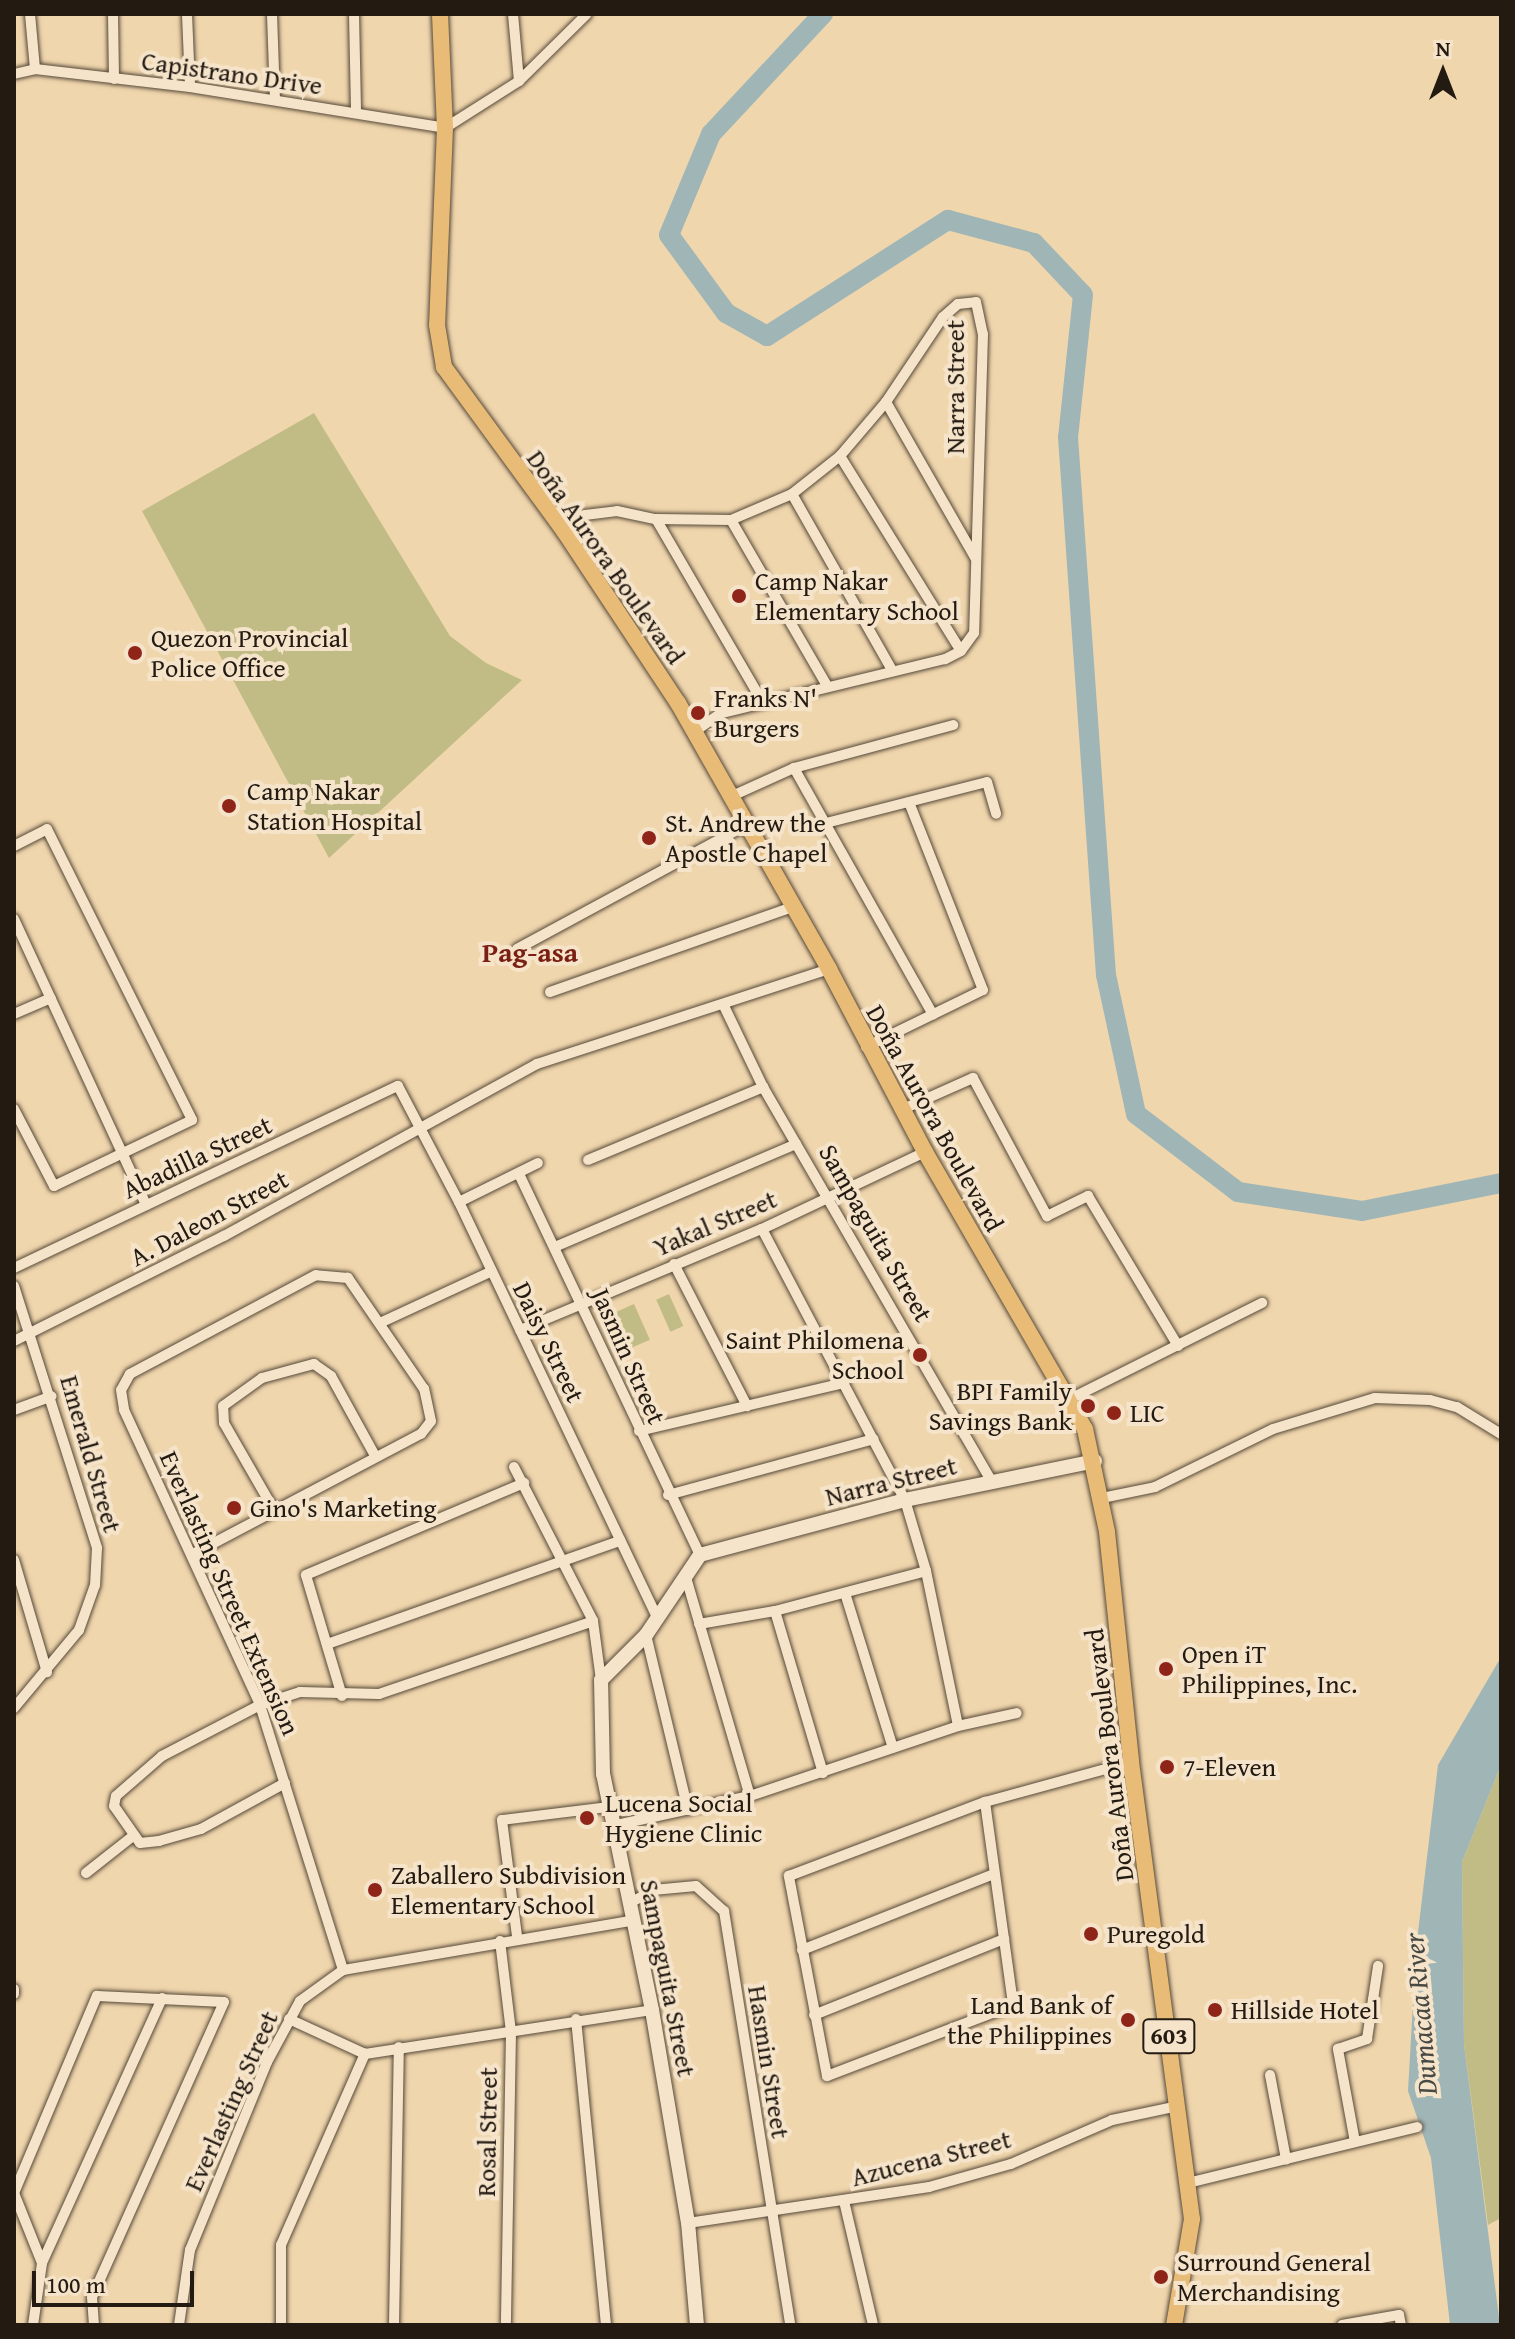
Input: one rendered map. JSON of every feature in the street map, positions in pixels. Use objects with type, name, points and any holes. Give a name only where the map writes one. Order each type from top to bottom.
[{"type":"main road","name":"Doña Aurora Boulevard","points":[[440,14],[445,128],[437,325],[444,367],[564,531],[695,731],[795,906],[901,1110],[1070,1399],[1095,1461],[1102,1498],[1131,1762],[1188,2183],[1190,2256],[1174,2325]]},
{"type":"street","points":[[30,14],[35,69]]},
{"type":"street","points":[[113,14],[114,79]]},
{"type":"street","points":[[187,14],[190,87]]},
{"type":"street","points":[[272,14],[275,100]]},
{"type":"street","points":[[354,14],[356,112]]},
{"type":"street","points":[[513,14],[519,81]]},
{"type":"street","points":[[445,128],[519,81],[587,14]]},
{"type":"street","name":"Capistrano Drive","points":[[14,74],[35,69],[190,87],[445,128]]},
{"type":"street","name":"Narra Street","points":[[564,531],[585,515],[601,513],[656,519],[731,520],[792,494],[840,456],[886,402],[943,317],[958,304],[976,302],[983,334],[974,633],[961,651]]},
{"type":"street","points":[[886,402],[977,561]]},
{"type":"street","points":[[695,731],[721,713],[961,651],[840,456]]},
{"type":"street","points":[[792,494],[892,670]]},
{"type":"street","points":[[656,519],[763,703]]},
{"type":"street","points":[[731,520],[828,687]]},
{"type":"street","points":[[732,796],[794,768],[953,725]]},
{"type":"street","points":[[794,768],[933,1015]]},
{"type":"street","points":[[826,823],[987,782],[996,814]]},
{"type":"street","points":[[866,1047],[983,990],[909,802]]},
{"type":"street","points":[[517,949],[748,824]]},
{"type":"street","points":[[14,846],[47,829],[192,1120],[54,1186],[14,1109]]},
{"type":"street","points":[[550,992],[795,906]]},
{"type":"street","points":[[14,919],[146,1205]]},
{"type":"street","name":"A. Daleon Street","points":[[14,1341],[33,1335],[423,1129],[537,1064],[724,1006],[829,969]]},
{"type":"street","points":[[14,1014],[51,998]]},
{"type":"street","name":"Sampaguita Street","points":[[724,1006],[763,1087],[992,1482]]},
{"type":"street","points":[[901,1110],[973,1078],[1047,1216],[1088,1196],[1178,1346]]},
{"type":"street","name":"Daisy Street","points":[[398,1086],[459,1202],[658,1620]]},
{"type":"street","name":"Abadilla Street","points":[[14,1268],[398,1086]]},
{"type":"street","points":[[588,1160],[763,1087]]},
{"type":"street","points":[[557,1246],[796,1144]]},
{"type":"street","name":"Yakal Street","points":[[520,1330],[762,1229],[925,1152]]},
{"type":"street","points":[[459,1202],[538,1163]]},
{"type":"street","name":"Jasmin Street","points":[[519,1174],[557,1246],[668,1495],[700,1555]]},
{"type":"street","points":[[762,1229],[905,1500],[926,1571],[958,1726]]},
{"type":"street","points":[[674,1264],[747,1406]]},
{"type":"street","points":[[193,1554],[374,1454],[421,1434],[432,1411],[382,1322],[490,1272]]},
{"type":"street","name":"Everlasting Street Extension","points":[[343,1970],[260,1705],[124,1410],[121,1390],[130,1374],[316,1275],[348,1278],[382,1322]]},
{"type":"street","name":"Emerald Street","points":[[14,1286],[33,1335],[97,1548],[95,1585],[79,1630],[14,1708]]},
{"type":"street","points":[[1070,1399],[1262,1303]]},
{"type":"street","points":[[274,1510],[224,1423],[223,1406],[262,1378],[314,1364],[331,1376],[374,1454]]},
{"type":"street","points":[[639,1431],[844,1383]]},
{"type":"street","points":[[14,1410],[52,1396]]},
{"type":"street","points":[[1102,1498],[1155,1487],[1273,1429],[1375,1398],[1430,1400],[1457,1407],[1501,1434]]},
{"type":"street","points":[[668,1495],[874,1439]]},
{"type":"street","name":"Narra Street","points":[[700,1555],[905,1500],[1095,1461]]},
{"type":"street","name":"Sampaguita Street","points":[[514,1467],[593,1621],[601,1680],[608,1807],[652,2010],[688,2223],[697,2325]]},
{"type":"street","points":[[342,1696],[306,1575],[524,1483]]},
{"type":"street","points":[[327,1644],[620,1541]]},
{"type":"street","points":[[601,1680],[658,1620],[687,1581],[700,1555]]},
{"type":"street","points":[[14,1560],[47,1672]]},
{"type":"street","points":[[699,1624],[775,1611],[926,1571]]},
{"type":"street","points":[[687,1581],[750,1796]]},
{"type":"street","points":[[845,1593],[893,1748]]},
{"type":"street","points":[[775,1611],[823,1773]]},
{"type":"street","points":[[285,1783],[201,1829],[140,1843],[114,1806],[116,1796],[162,1756],[260,1705],[300,1692],[342,1696],[379,1694],[593,1621]]},
{"type":"street","points":[[646,1635],[688,1810]]},
{"type":"street","points":[[612,1826],[750,1796],[958,1726],[1017,1713]]},
{"type":"street","points":[[985,1802],[1013,2005],[827,2076],[789,1876],[985,1802],[1131,1762]]},
{"type":"street","points":[[517,1936],[502,1820],[608,1807]]},
{"type":"street","points":[[86,1873],[133,1836]]},
{"type":"street","points":[[802,1950],[994,1874]]},
{"type":"street","name":"Hasmin Street","points":[[630,1903],[653,1890],[696,1886],[724,1911],[790,2325]]},
{"type":"street","name":"Everlasting Street","points":[[179,2325],[190,2250],[289,2019],[300,2001],[343,1970],[517,1936],[634,1920]]},
{"type":"street","points":[[814,2015],[1004,1939]]},
{"type":"street","name":"Rosal Street","points":[[500,1941],[511,2032],[506,2325]]},
{"type":"street","points":[[1355,2142],[1338,2049],[1367,2039],[1378,1966]]},
{"type":"street","points":[[42,2263],[14,2193],[97,1996],[224,2002],[92,2297],[94,2325]]},
{"type":"street","points":[[33,2325],[42,2263],[162,1998]]},
{"type":"street","points":[[289,2019],[365,2054],[576,2019],[652,2010]]},
{"type":"street","points":[[576,2019],[606,2325]]},
{"type":"street","points":[[394,2325],[399,2047]]},
{"type":"street","points":[[281,2325],[281,2245],[365,2054]]},
{"type":"street","points":[[1270,2075],[1286,2159]]},
{"type":"street","name":"Azucena Street","points":[[688,2223],[929,2187],[1011,2164],[1112,2120],[1178,2106]]},
{"type":"street","points":[[1188,2183],[1417,2127]]},
{"type":"street","points":[[844,2201],[873,2325]]},
{"type":"street","points":[[1342,2325],[1399,2315],[1401,2325]]},
{"type":"shaded area","points":[[314,413],[450,636],[486,663],[522,680],[329,858],[142,511]]},
{"type":"shaded area","points":[[669,1294],[683,1326],[670,1332],[656,1300]]},
{"type":"shaded area","points":[[634,1304],[650,1340],[625,1351],[609,1315]]},
{"type":"shaded area","points":[[1501,1765],[1501,2218],[1488,2225],[1464,2044],[1462,1862]]},
{"type":"water","name":"Dumacaa River","points":[[1501,1657],[1501,1765],[1462,1862],[1464,2044],[1500,2325],[1450,2325],[1431,2158],[1408,2091],[1416,1949],[1438,1765]]},
{"type":"waterway","points":[[823,14],[711,134],[669,235],[726,313],[767,336],[948,220],[1034,243],[1083,295],[1068,437],[1106,975],[1136,1114],[1238,1192],[1362,1211],[1501,1183]]},
{"type":"place","name":"Camp Nakar Elementary School","points":[[739,596]]},
{"type":"place","name":"Quezon Provincial Police Office","points":[[135,653]]},
{"type":"place","name":"Franks N' Burgers","points":[[698,713]]},
{"type":"place","name":"Camp Nakar Station Hospital","points":[[229,806]]},
{"type":"place","name":"St. Andrew the Apostle Chapel","points":[[649,838]]},
{"type":"place","name":"Saint Philomena School","points":[[920,1355]]},
{"type":"place","name":"BPI Family Savings Bank","points":[[1088,1406]]},
{"type":"place","name":"LIC","points":[[1114,1413]]},
{"type":"place","name":"Gino's Marketing","points":[[234,1508]]},
{"type":"place","name":"Open iT Philippines, Inc.","points":[[1166,1669]]},
{"type":"place","name":"7-Eleven","points":[[1167,1767]]},
{"type":"place","name":"Lucena Social Hygiene Clinic","points":[[587,1818]]},
{"type":"place","name":"Zaballero Subdivision Elementary School","points":[[375,1890]]},
{"type":"place","name":"Puregold","points":[[1091,1934]]},
{"type":"place","name":"Hillside Hotel","points":[[1215,2010]]},
{"type":"place","name":"Land Bank of the Philippines","points":[[1128,2020]]},
{"type":"place","name":"Surround General Merchandising","points":[[1161,2277]]},
{"type":"district","name":"Pag-asa","points":[[530,952]]}]
